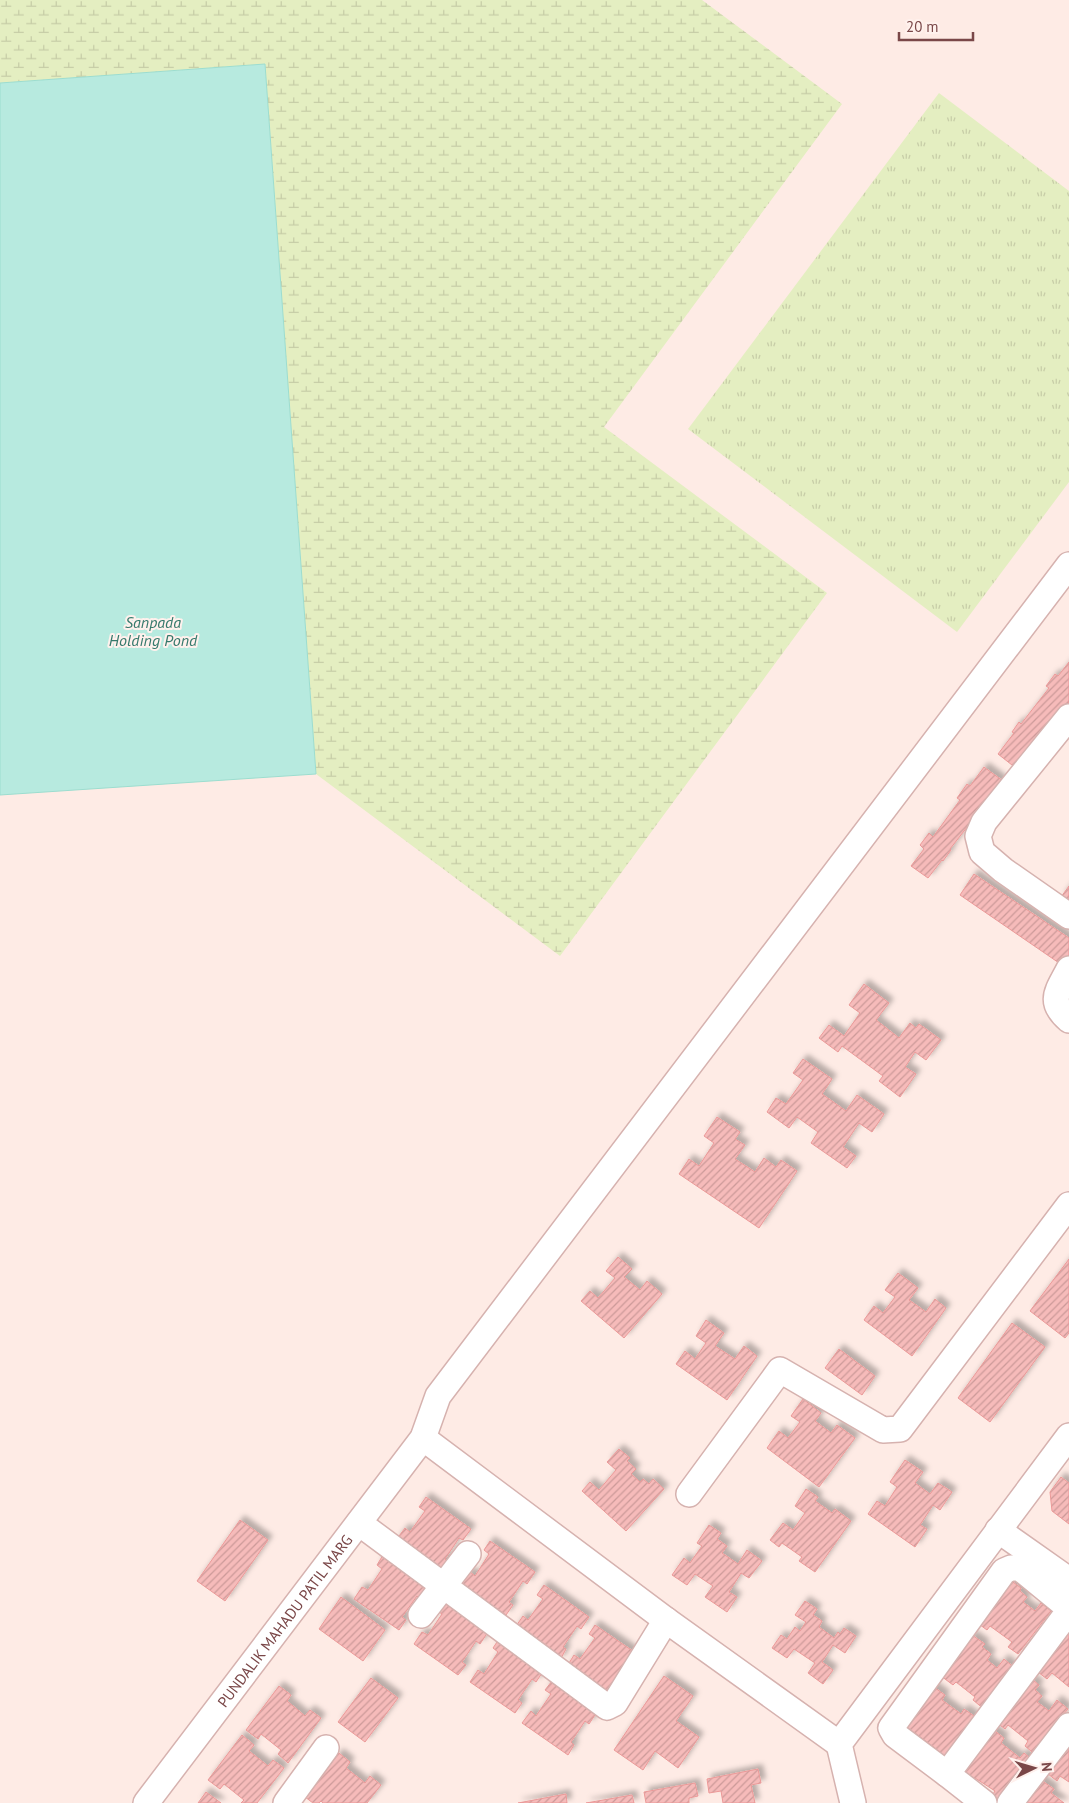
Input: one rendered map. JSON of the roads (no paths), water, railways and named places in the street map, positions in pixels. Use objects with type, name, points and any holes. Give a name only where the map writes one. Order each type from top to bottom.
[{"type":"street","name":"PUNDALIK MAHADU PATIL MARG","points":[[146,1803],[423,1438],[438,1396],[1069,565]]},
{"type":"street","points":[[1069,717],[984,822],[978,836],[982,852],[1003,870],[1069,916]]},
{"type":"street","points":[[1069,969],[1055,1000],[1060,1013],[1069,1020]]},
{"type":"street","points":[[689,1494],[780,1370],[883,1430],[900,1429],[1069,1205]]},
{"type":"street","points":[[839,1744],[1069,1436]]},
{"type":"street","points":[[423,1438],[666,1620],[839,1744],[853,1803]]},
{"type":"street","points":[[359,1523],[607,1707],[615,1703],[666,1620]]},
{"type":"street","points":[[998,1530],[1069,1580]]},
{"type":"street","points":[[421,1615],[468,1554]]},
{"type":"street","points":[[947,1774],[1069,1610],[1020,1568],[1011,1568],[1004,1571],[891,1728],[894,1735],[984,1803]]},
{"type":"street","points":[[1010,1803],[1069,1726]]},
{"type":"street","points":[[286,1803],[326,1748]]},
{"type":"water","name":"Sanpada Holding Pond","points":[[265,64],[316,774],[0,795],[0,83]]}]
